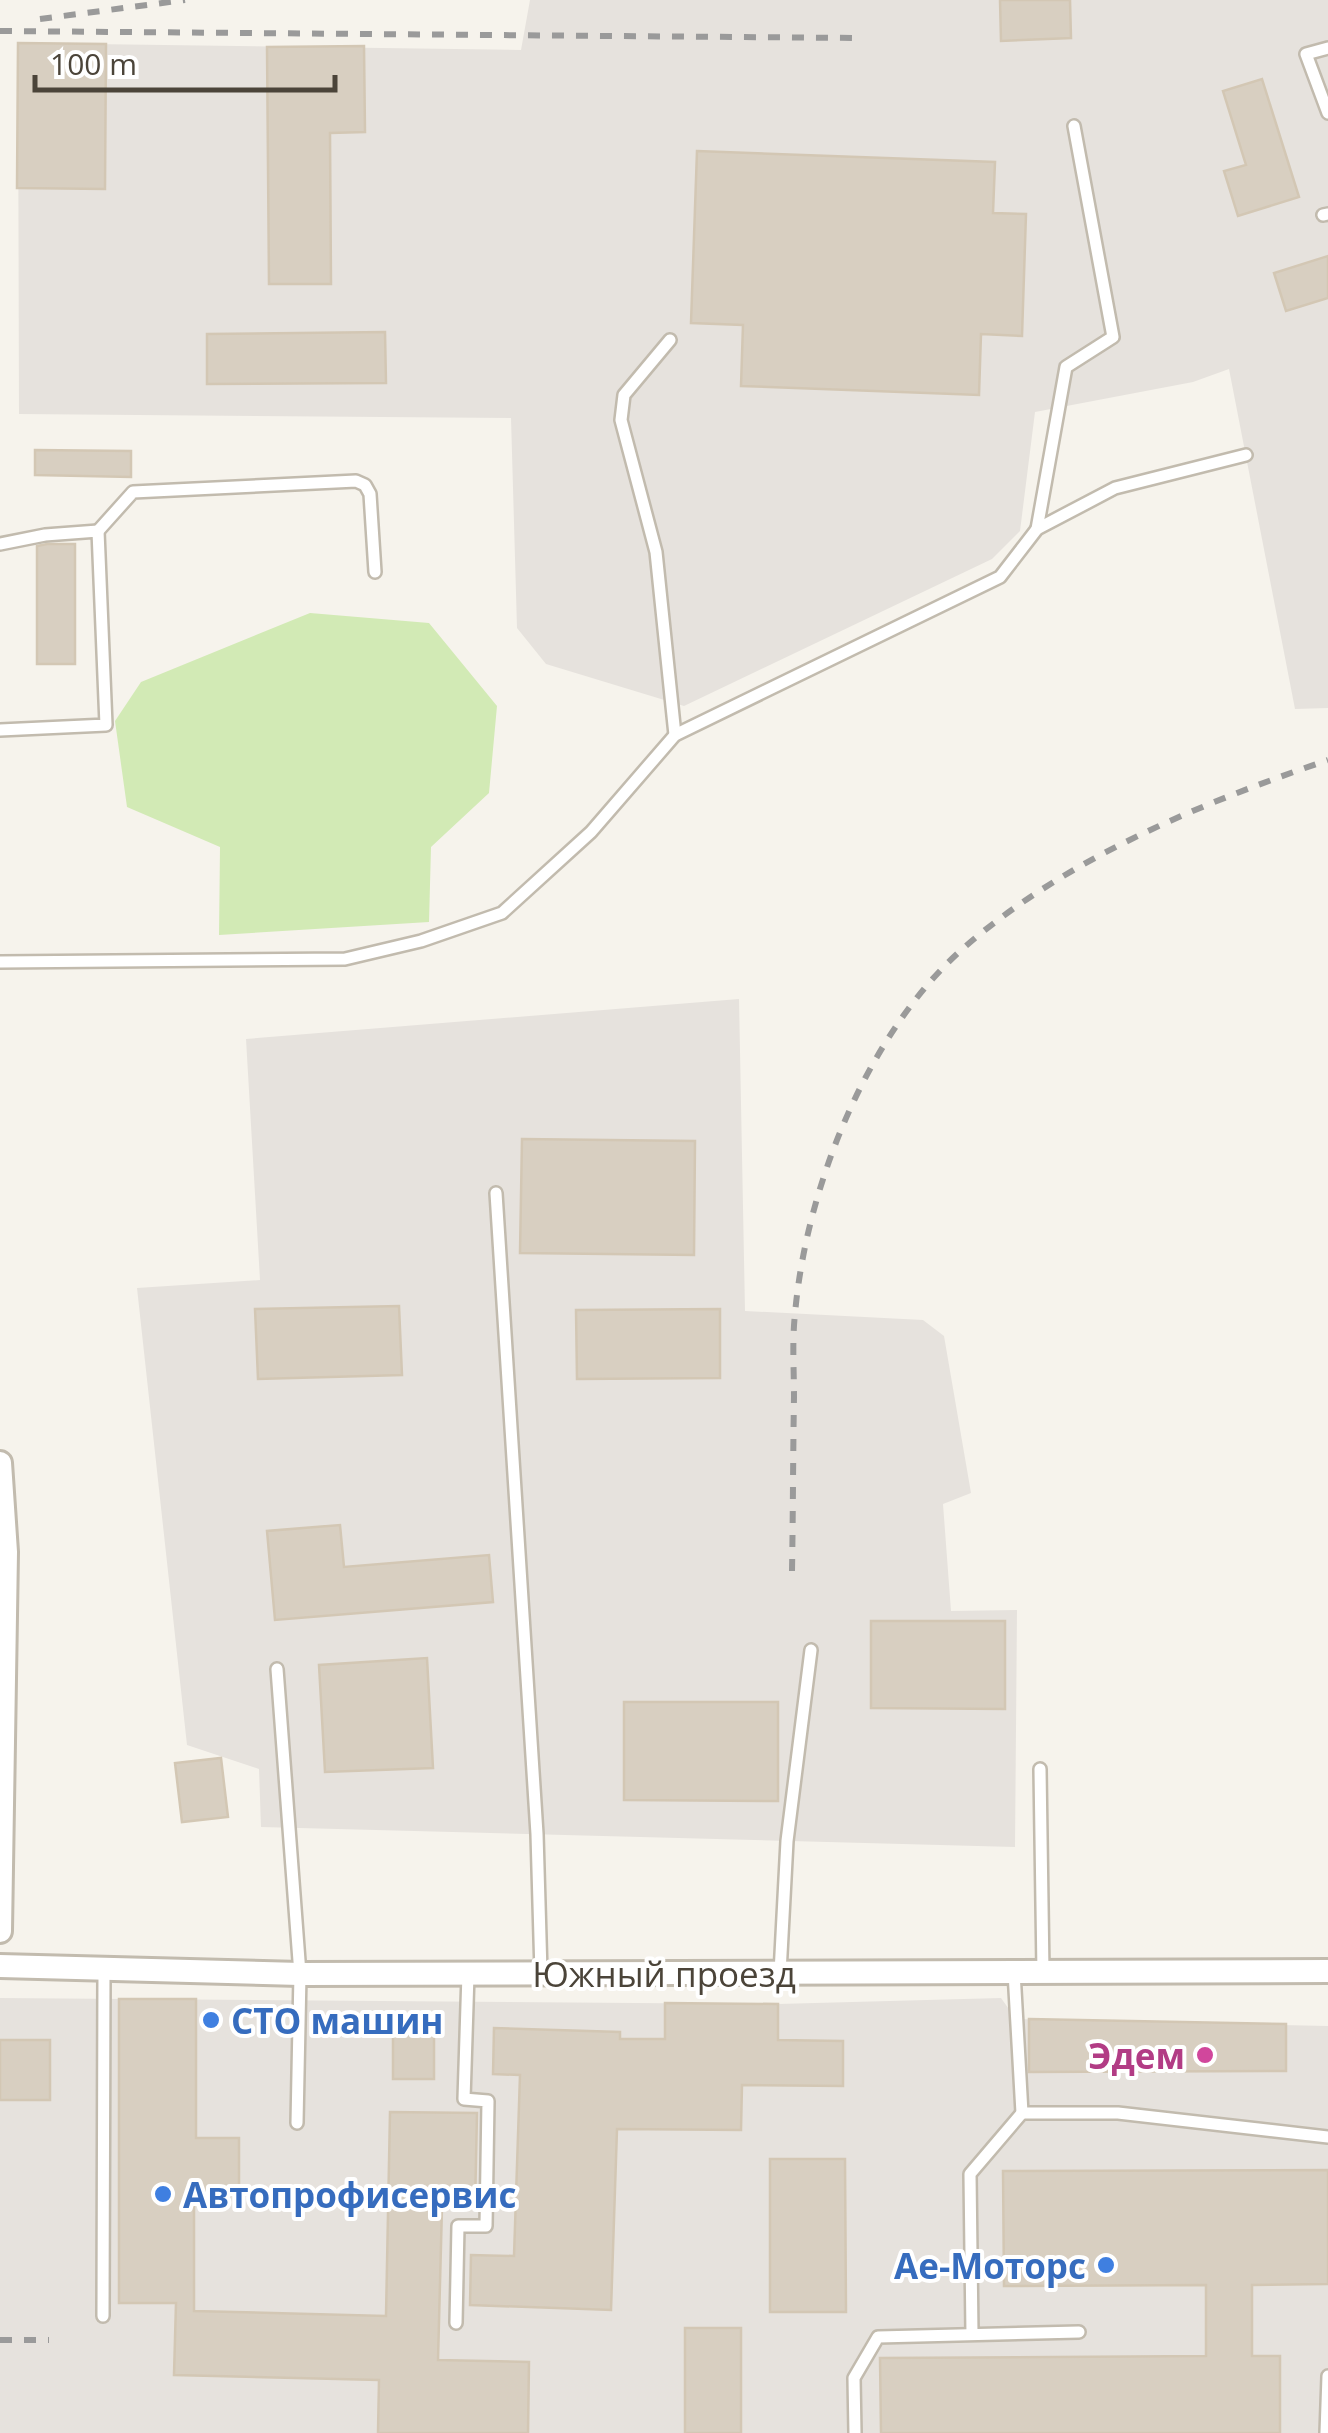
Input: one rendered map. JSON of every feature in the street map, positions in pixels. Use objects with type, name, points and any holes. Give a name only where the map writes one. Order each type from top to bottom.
[{"type":"street","points":[[0,1463],[0,1931]]},
{"type":"street","name":"Южный проезд","points":[[0,1966],[300,1974],[1328,1971]]},
{"type":"lane","points":[[1328,48],[1306,54],[1328,114]]},
{"type":"lane","points":[[1037,530],[1066,367],[1113,337],[1074,126]]},
{"type":"lane","points":[[670,340],[624,395],[621,420],[656,552],[676,735]]},
{"type":"lane","points":[[0,962],[345,959],[421,941],[502,913],[591,832],[676,735],[1000,576],[1037,530],[1115,488],[1246,454]]},
{"type":"lane","points":[[0,730],[106,724],[98,532],[133,492],[356,481],[365,484],[370,494],[375,572]]},
{"type":"lane","points":[[0,544],[45,535],[98,532]]},
{"type":"lane","points":[[496,1192],[537,1834],[541,1974]]},
{"type":"lane","points":[[780,1972],[786,1841],[811,1650]]},
{"type":"lane","points":[[277,1668],[300,1974],[297,2123]]},
{"type":"lane","points":[[1040,1770],[1042,1972]]},
{"type":"lane","points":[[103,2316],[104,1968]]},
{"type":"lane","points":[[972,2334],[970,2174],[1022,2113],[1014,1972]]},
{"type":"lane","points":[[456,2323],[458,2226],[486,2226],[488,2101],[464,2099],[468,1974]]},
{"type":"lane","points":[[1022,2113],[1118,2113],[1328,2137]]},
{"type":"lane","points":[[856,2433],[854,2378],[878,2337],[1079,2332]]},
{"type":"lane","points":[[1326,2433],[1328,2376]]},
{"type":"shaded area","points":[[530,0],[1328,0],[1328,708],[1295,709],[1229,369],[1193,382],[1035,412],[1020,531],[992,559],[684,706],[546,664],[517,628],[511,418],[19,414],[18,43],[521,50]]},
{"type":"shaded area","points":[[739,999],[745,1311],[923,1320],[944,1336],[971,1493],[943,1504],[951,1611],[1017,1610],[1015,1847],[261,1827],[259,1769],[187,1745],[137,1288],[260,1280],[246,1039]]},
{"type":"shaded area","points":[[0,1998],[778,2004],[1001,1998],[1016,2019],[1328,2026],[1328,2433],[0,2433]]},
{"type":"green space","points":[[310,613],[429,623],[497,706],[489,793],[431,847],[429,922],[219,935],[220,847],[127,807],[115,721],[141,682]]},
{"type":"building","points":[[1000,0],[1070,0],[1071,38],[1001,41]]},
{"type":"building","points":[[18,43],[106,44],[105,189],[17,188]]},
{"type":"building","points":[[364,46],[365,132],[330,133],[331,284],[269,284],[267,47]]},
{"type":"building","points":[[1262,79],[1299,197],[1238,216],[1224,171],[1246,165],[1223,91]]},
{"type":"building","points":[[697,151],[995,162],[993,213],[1026,214],[1022,336],[981,334],[979,395],[741,386],[743,325],[691,323]]},
{"type":"building","points":[[1328,256],[1328,298],[1286,311],[1274,273]]},
{"type":"building","points":[[385,332],[386,383],[207,384],[207,334]]},
{"type":"building","points":[[35,450],[131,451],[131,477],[35,475]]},
{"type":"building","points":[[75,544],[75,664],[37,664],[37,546]]},
{"type":"building","points":[[522,1139],[695,1141],[694,1255],[520,1253]]},
{"type":"building","points":[[399,1306],[402,1375],[258,1379],[255,1309]]},
{"type":"building","points":[[720,1309],[720,1378],[577,1379],[576,1310]]},
{"type":"building","points":[[340,1525],[344,1567],[489,1555],[493,1602],[275,1620],[267,1531]]},
{"type":"building","points":[[871,1621],[1005,1621],[1005,1709],[871,1708]]},
{"type":"building","points":[[427,1658],[433,1768],[325,1772],[319,1665]]},
{"type":"building","points":[[624,1702],[778,1702],[778,1801],[624,1800]]},
{"type":"building","points":[[221,1758],[228,1817],[182,1822],[175,1763]]},
{"type":"building","points":[[119,1999],[196,1999],[196,2138],[239,2138],[239,2193],[194,2193],[194,2311],[386,2316],[390,2112],[477,2113],[475,2208],[442,2207],[438,2360],[529,2362],[528,2433],[378,2433],[379,2380],[174,2375],[176,2303],[119,2303]]},
{"type":"building","points":[[665,2003],[778,2004],[778,2040],[843,2041],[843,2086],[742,2085],[741,2130],[617,2129],[611,2310],[470,2305],[471,2255],[514,2256],[520,2075],[493,2074],[494,2028],[620,2032],[620,2039],[665,2039]]},
{"type":"building","points":[[1029,2019],[1286,2024],[1286,2071],[1029,2072]]},
{"type":"building","points":[[393,2027],[434,2027],[434,2079],[393,2079]]},
{"type":"building","points":[[0,2040],[50,2040],[50,2100],[0,2100]]},
{"type":"building","points":[[770,2159],[845,2159],[846,2312],[770,2312]]},
{"type":"building","points":[[1328,2170],[1328,2284],[1252,2285],[1252,2356],[1280,2356],[1280,2433],[881,2433],[880,2358],[1206,2356],[1206,2285],[1004,2286],[1003,2171]]},
{"type":"building","points":[[685,2328],[741,2328],[741,2433],[685,2433]]},
{"type":"railway","points":[[40,19],[185,0]]},
{"type":"railway","points":[[0,31],[858,38]]},
{"type":"railway","points":[[792,1571],[794,1335],[801,1265],[828,1164],[848,1114],[900,1021],[932,980],[967,945],[1049,885],[1185,814],[1328,760]]},
{"type":"railway","points":[[0,2340],[49,2340]]},
{"type":"place","name":"СТО машин","points":[[211,2020]]},
{"type":"place","name":"Эдем","points":[[1205,2055]]},
{"type":"place","name":"Автопрофисервис","points":[[163,2194]]},
{"type":"place","name":"Ае-Моторс","points":[[1106,2265]]}]
